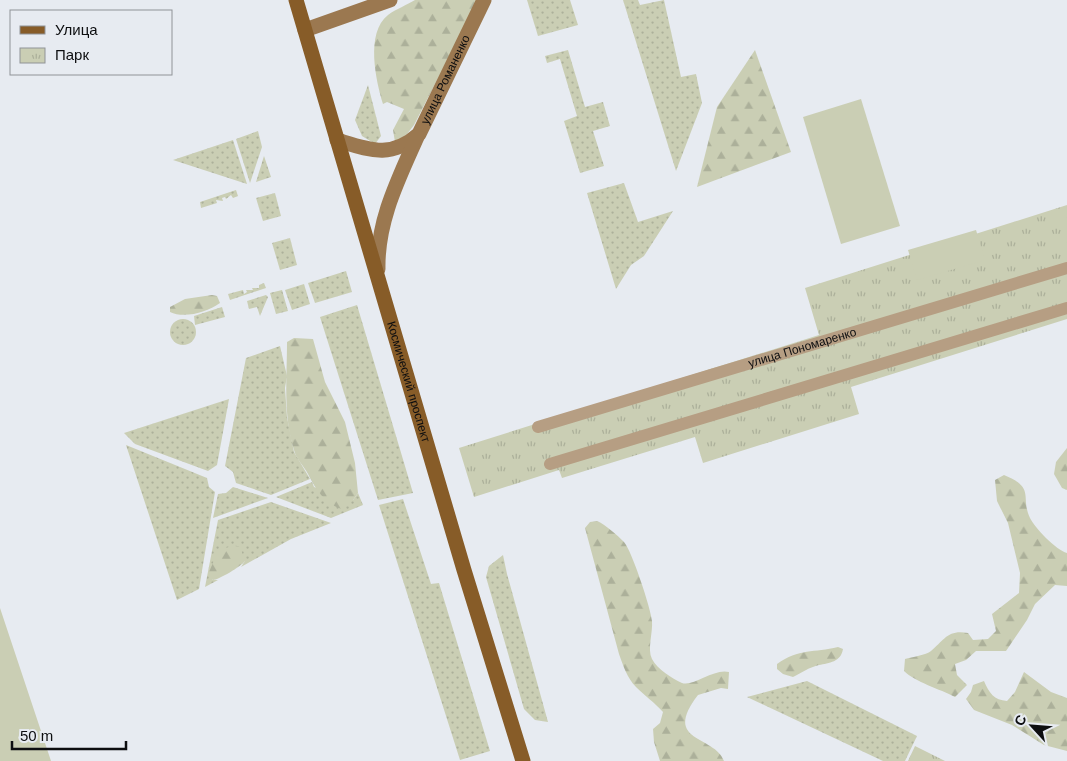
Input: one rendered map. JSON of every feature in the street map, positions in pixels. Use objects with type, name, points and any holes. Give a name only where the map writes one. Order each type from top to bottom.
[{"type":"main road","name":"Космический проспект","points":[[296,0],[523,761]]},
{"type":"main road","points":[[306,30],[390,0]]},
{"type":"main road","name":"улица Романенко","points":[[337,140],[373,151],[392,150],[408,144],[419,134],[484,0]]},
{"type":"main road","points":[[378,278],[377,251],[382,221],[419,134]]},
{"type":"street","name":"улица Пономаренко","points":[[538,427],[1067,268]]},
{"type":"street","points":[[550,464],[1067,308]]},
{"type":"green space","points":[[415,0],[478,0],[414,125],[407,134],[395,142],[393,130],[404,109],[387,102],[383,104],[375,70],[374,45],[381,23],[388,15]]},
{"type":"green space","points":[[527,0],[570,0],[578,25],[538,36]]},
{"type":"green space","points":[[623,0],[638,0],[640,5],[664,0],[681,77],[696,74],[702,103],[676,171]]},
{"type":"green space","points":[[568,50],[585,107],[603,102],[610,126],[593,131],[604,166],[580,173],[564,121],[577,116],[560,59],[547,63],[545,56]]},
{"type":"green space","points":[[755,50],[791,152],[697,187],[717,107]]},
{"type":"green space","points":[[368,85],[381,136],[375,144],[362,136],[355,120]]},
{"type":"green space","points":[[861,99],[900,226],[841,244],[803,117]]},
{"type":"green space","points":[[258,131],[262,147],[250,183],[236,139]]},
{"type":"green space","points":[[233,140],[247,184],[173,160]]},
{"type":"green space","points":[[264,156],[271,177],[256,182]]},
{"type":"green space","points":[[624,183],[638,222],[673,211],[644,256],[631,265],[616,289],[587,193]]},
{"type":"green space","points":[[236,190],[238,196],[233,198],[231,195],[226,199],[225,197],[222,198],[223,201],[216,200],[217,203],[201,208],[200,202]]},
{"type":"green space","points":[[275,193],[281,216],[263,221],[256,198]]},
{"type":"green space","points":[[1067,205],[1067,319],[851,387],[859,414],[703,463],[695,437],[562,478],[559,470],[474,497],[459,448],[819,335],[805,288]]},
{"type":"green space","points":[[976,230],[985,260],[917,280],[908,250]]},
{"type":"green space","points":[[290,238],[297,265],[280,270],[272,243]]},
{"type":"green space","points":[[346,271],[352,292],[315,303],[308,283]]},
{"type":"green space","points":[[264,283],[266,288],[230,300],[228,294],[243,290],[244,294],[247,292],[246,290],[259,288],[259,285]]},
{"type":"green space","points":[[304,284],[310,304],[292,310],[285,290]]},
{"type":"green space","points":[[282,290],[288,311],[276,314],[270,293]]},
{"type":"green space","points":[[266,295],[268,297],[260,316],[257,307],[249,309],[247,301]]},
{"type":"green space","points":[[217,296],[220,303],[209,309],[189,315],[170,312],[170,307],[185,299]]},
{"type":"green space","points":[[357,305],[413,493],[378,500],[320,317]]},
{"type":"green space","points":[[222,307],[225,317],[195,325],[194,316]]},
{"type":"green space","points":[[183,319],[192,323],[196,332],[192,341],[183,345],[174,341],[170,332],[174,323]]},
{"type":"green space","points":[[294,338],[313,339],[325,382],[345,422],[355,463],[358,493],[353,500],[341,509],[321,495],[294,450],[288,424],[286,383],[287,342]]},
{"type":"green space","points":[[280,346],[287,376],[285,388],[287,417],[294,452],[310,479],[271,495],[236,483],[233,472],[225,466],[246,358]]},
{"type":"green space","points":[[229,399],[217,465],[208,471],[135,444],[124,433]]},
{"type":"green space","points":[[126,445],[207,478],[209,487],[215,492],[199,589],[177,600]]},
{"type":"green space","points":[[1067,448],[1067,490],[1062,488],[1054,474],[1056,462]]},
{"type":"green space","points":[[1004,475],[1020,484],[1024,489],[1027,511],[1036,527],[1046,538],[1067,553],[1067,586],[1055,585],[1035,604],[1027,620],[1006,651],[976,651],[966,660],[955,664],[957,675],[967,685],[955,697],[909,675],[904,671],[905,659],[931,651],[951,634],[961,632],[968,633],[973,640],[988,639],[996,631],[992,614],[1019,593],[1020,573],[1008,523],[997,501],[995,480]]},
{"type":"green space","points":[[312,482],[314,487],[353,500],[358,493],[363,505],[331,518],[276,497]]},
{"type":"green space","points":[[233,487],[268,498],[213,518],[218,494],[226,493]]},
{"type":"green space","points":[[403,499],[431,584],[439,583],[490,751],[460,760],[379,505]]},
{"type":"green space","points":[[271,502],[331,523],[291,539],[241,567],[245,561],[212,580],[218,580],[205,587],[218,520]]},
{"type":"green space","points":[[597,521],[624,542],[632,556],[651,615],[651,655],[658,666],[674,679],[687,684],[723,671],[729,672],[728,689],[721,688],[698,695],[688,711],[685,722],[688,730],[694,736],[711,746],[724,761],[660,761],[654,742],[653,729],[660,723],[663,712],[630,680],[619,654],[585,528],[590,522]]},
{"type":"green space","points":[[234,545],[240,547],[245,561],[220,578],[213,580],[209,572],[218,551]]},
{"type":"green space","points":[[503,555],[548,722],[535,720],[524,709],[486,577],[489,566]]},
{"type":"green space","points":[[0,608],[51,761],[0,761]]},
{"type":"green space","points":[[838,647],[843,649],[840,657],[837,659],[812,667],[793,677],[783,674],[777,669],[777,664],[792,655]]},
{"type":"green space","points":[[1024,672],[1051,692],[1067,698],[1067,751],[1044,745],[1012,725],[974,710],[966,699],[973,685],[984,681],[993,695],[1007,701],[1015,692]]},
{"type":"green space","points":[[807,681],[917,736],[905,761],[883,761],[747,697]]},
{"type":"green space","points":[[915,746],[945,761],[908,761]]}]
